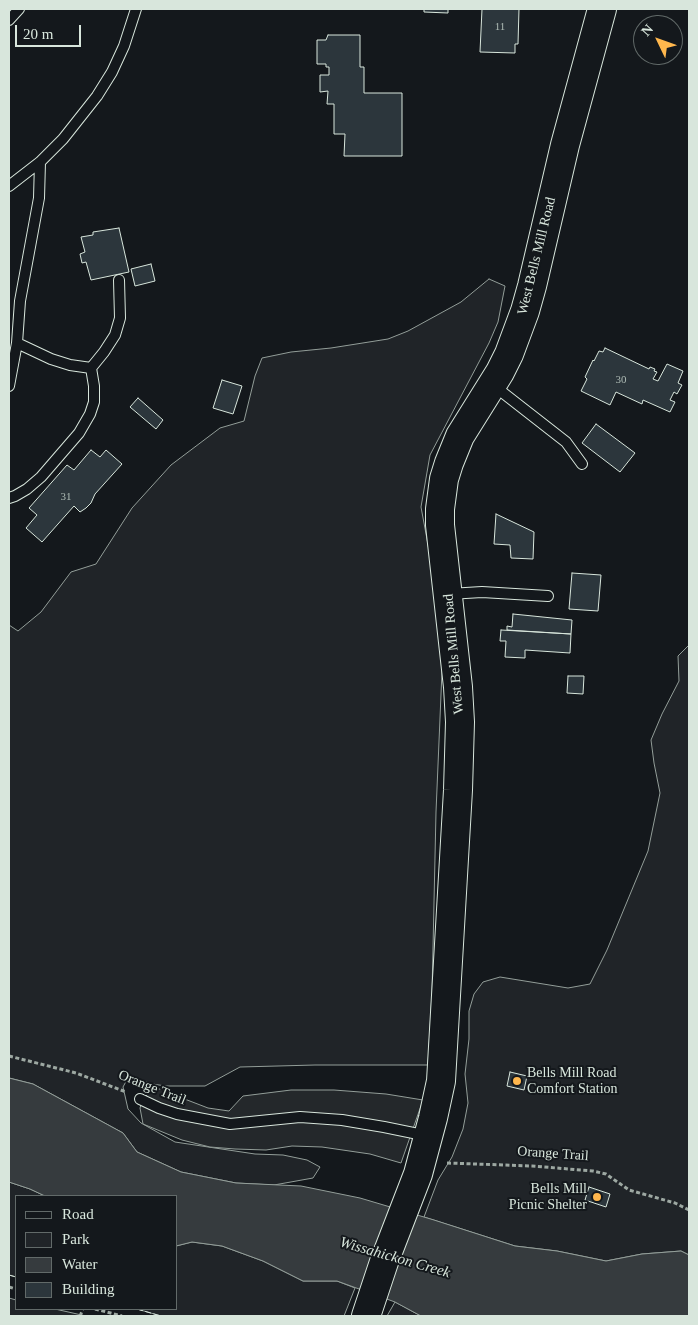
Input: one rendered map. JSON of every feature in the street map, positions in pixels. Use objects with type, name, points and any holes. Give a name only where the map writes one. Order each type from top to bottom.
[{"type":"street","name":"West Bells Mill Road","points":[[366,1316],[384,1262],[418,1174],[418,1134],[438,1098],[442,1061],[459,761],[458,687],[440,525],[444,479],[460,436],[509,354],[532,286],[565,145],[602,9]]},
{"type":"lane","points":[[9,20],[19,9]]},
{"type":"lane","points":[[9,186],[40,162],[63,139],[97,96],[112,72],[124,46],[136,9]]},
{"type":"lane","points":[[9,386],[17,343],[20,301],[39,198],[40,162]]},
{"type":"lane","points":[[9,498],[27,489],[41,477],[79,433],[90,414],[94,402],[91,368],[104,352],[114,335],[120,318],[119,280]]},
{"type":"lane","points":[[17,343],[51,359],[70,365],[91,368]]},
{"type":"lane","points":[[492,384],[566,442],[582,464]]},
{"type":"lane","points":[[448,594],[482,592],[548,596]]},
{"type":"lane","name":"Orange Trail","points":[[140,1099],[178,1114],[230,1124],[300,1117],[342,1120],[418,1134]]},
{"type":"path","name":"Orange Trail","points":[[9,1056],[76,1074],[124,1091],[140,1099]]},
{"type":"path","name":"Orange Trail","points":[[446,1163],[532,1166],[593,1171],[606,1174],[629,1190],[675,1203],[689,1210]]},
{"type":"path","points":[[98,1310],[122,1316]]},
{"type":"green space","points":[[489,279],[505,286],[498,322],[489,343],[430,455],[421,507],[437,593],[442,671],[428,1065],[240,1067],[205,1086],[166,1086],[152,1084],[129,1076],[123,1087],[128,1109],[141,1123],[175,1142],[255,1154],[283,1155],[307,1160],[320,1167],[313,1178],[274,1185],[236,1183],[181,1172],[137,1152],[123,1133],[33,1084],[9,1078],[9,625],[18,631],[41,612],[71,572],[96,564],[132,508],[171,465],[220,428],[244,421],[255,376],[262,358],[291,352],[388,339],[408,331],[461,302]]},
{"type":"green space","points":[[689,645],[689,1255],[681,1251],[642,1254],[606,1261],[557,1251],[515,1246],[424,1217],[438,1180],[452,1157],[463,1129],[468,1103],[465,1074],[469,1039],[469,1011],[474,994],[483,982],[500,977],[568,988],[590,984],[607,950],[648,851],[660,793],[651,740],[679,681],[678,656]]},
{"type":"green space","points":[[9,1182],[43,1195],[15,1195],[15,1277],[9,1275]]},
{"type":"green space","points":[[192,1242],[222,1246],[263,1261],[303,1281],[337,1281],[355,1288],[344,1316],[161,1316],[140,1310],[178,1310],[178,1246]]},
{"type":"green space","points":[[9,1298],[15,1300],[15,1310],[59,1310],[86,1316],[9,1316]]},
{"type":"green space","points":[[395,1302],[421,1316],[387,1316]]},
{"type":"shaded area","points":[[153,1089],[165,1089],[208,1108],[229,1111],[243,1096],[291,1090],[334,1090],[386,1094],[423,1100],[401,1163],[370,1154],[322,1147],[292,1146],[266,1150],[235,1149],[210,1147],[182,1140],[143,1124],[140,1108],[143,1099]]},
{"type":"water","name":"Wissahickon Creek","points":[[9,1078],[33,1084],[123,1133],[137,1152],[181,1172],[236,1183],[301,1186],[360,1198],[515,1246],[557,1251],[606,1261],[642,1254],[681,1251],[689,1255],[689,1316],[421,1316],[395,1302],[337,1281],[303,1281],[263,1261],[222,1246],[192,1242],[178,1246],[178,1195],[43,1195],[9,1182]]},
{"type":"building","points":[[424,9],[448,9],[448,13],[424,12]]},
{"type":"building","points":[[482,9],[519,9],[518,44],[515,44],[515,53],[480,52]]},
{"type":"building","points":[[328,35],[360,35],[360,67],[364,67],[364,93],[402,93],[402,156],[344,156],[345,134],[334,134],[334,104],[327,104],[328,91],[320,92],[320,75],[329,75],[329,67],[326,67],[326,64],[317,64],[317,40],[326,40]]},
{"type":"building","points":[[119,228],[129,272],[91,280],[86,262],[82,263],[80,254],[85,252],[81,237],[93,235],[93,232]]},
{"type":"building","points":[[151,264],[155,281],[135,286],[131,269]]},
{"type":"building","points":[[605,348],[649,369],[650,367],[655,369],[654,371],[657,372],[653,379],[658,381],[667,364],[683,371],[678,383],[682,385],[677,394],[674,392],[670,400],[675,402],[670,412],[643,400],[642,404],[616,392],[610,405],[581,391],[593,360],[599,351],[603,352]]},
{"type":"building","points":[[222,380],[242,386],[233,414],[213,408]]},
{"type":"building","points":[[138,398],[163,420],[156,429],[130,407]]},
{"type":"building","points":[[596,424],[635,453],[620,472],[582,443]]},
{"type":"building","points":[[91,450],[100,457],[106,450],[122,464],[95,494],[91,503],[86,508],[80,512],[74,506],[42,542],[26,528],[37,515],[29,508],[67,465],[74,470]]},
{"type":"building","points":[[496,514],[534,532],[533,559],[511,558],[510,545],[494,544]]},
{"type":"building","points":[[572,573],[601,575],[598,611],[569,609]]},
{"type":"building","points":[[513,614],[572,620],[571,634],[507,630],[507,626],[512,627]]},
{"type":"building","points":[[501,630],[571,634],[570,653],[525,650],[525,658],[505,657],[506,641],[500,641]]},
{"type":"building","points":[[568,676],[584,676],[583,694],[567,693]]},
{"type":"building","name":"Bells Mill Road Comfort Station","points":[[510,1072],[527,1076],[524,1090],[507,1086]]},
{"type":"building","name":"Bells Mill Picnic Shelter","points":[[589,1187],[610,1194],[606,1207],[585,1200]]},
{"type":"fence","points":[[9,1275],[15,1277]]},
{"type":"fence","points":[[140,1310],[161,1316]]},
{"type":"place","name":"Bells Mill Road Comfort Station","points":[[517,1081]]},
{"type":"place","name":"Bells Mill Picnic Shelter","points":[[597,1197]]}]
